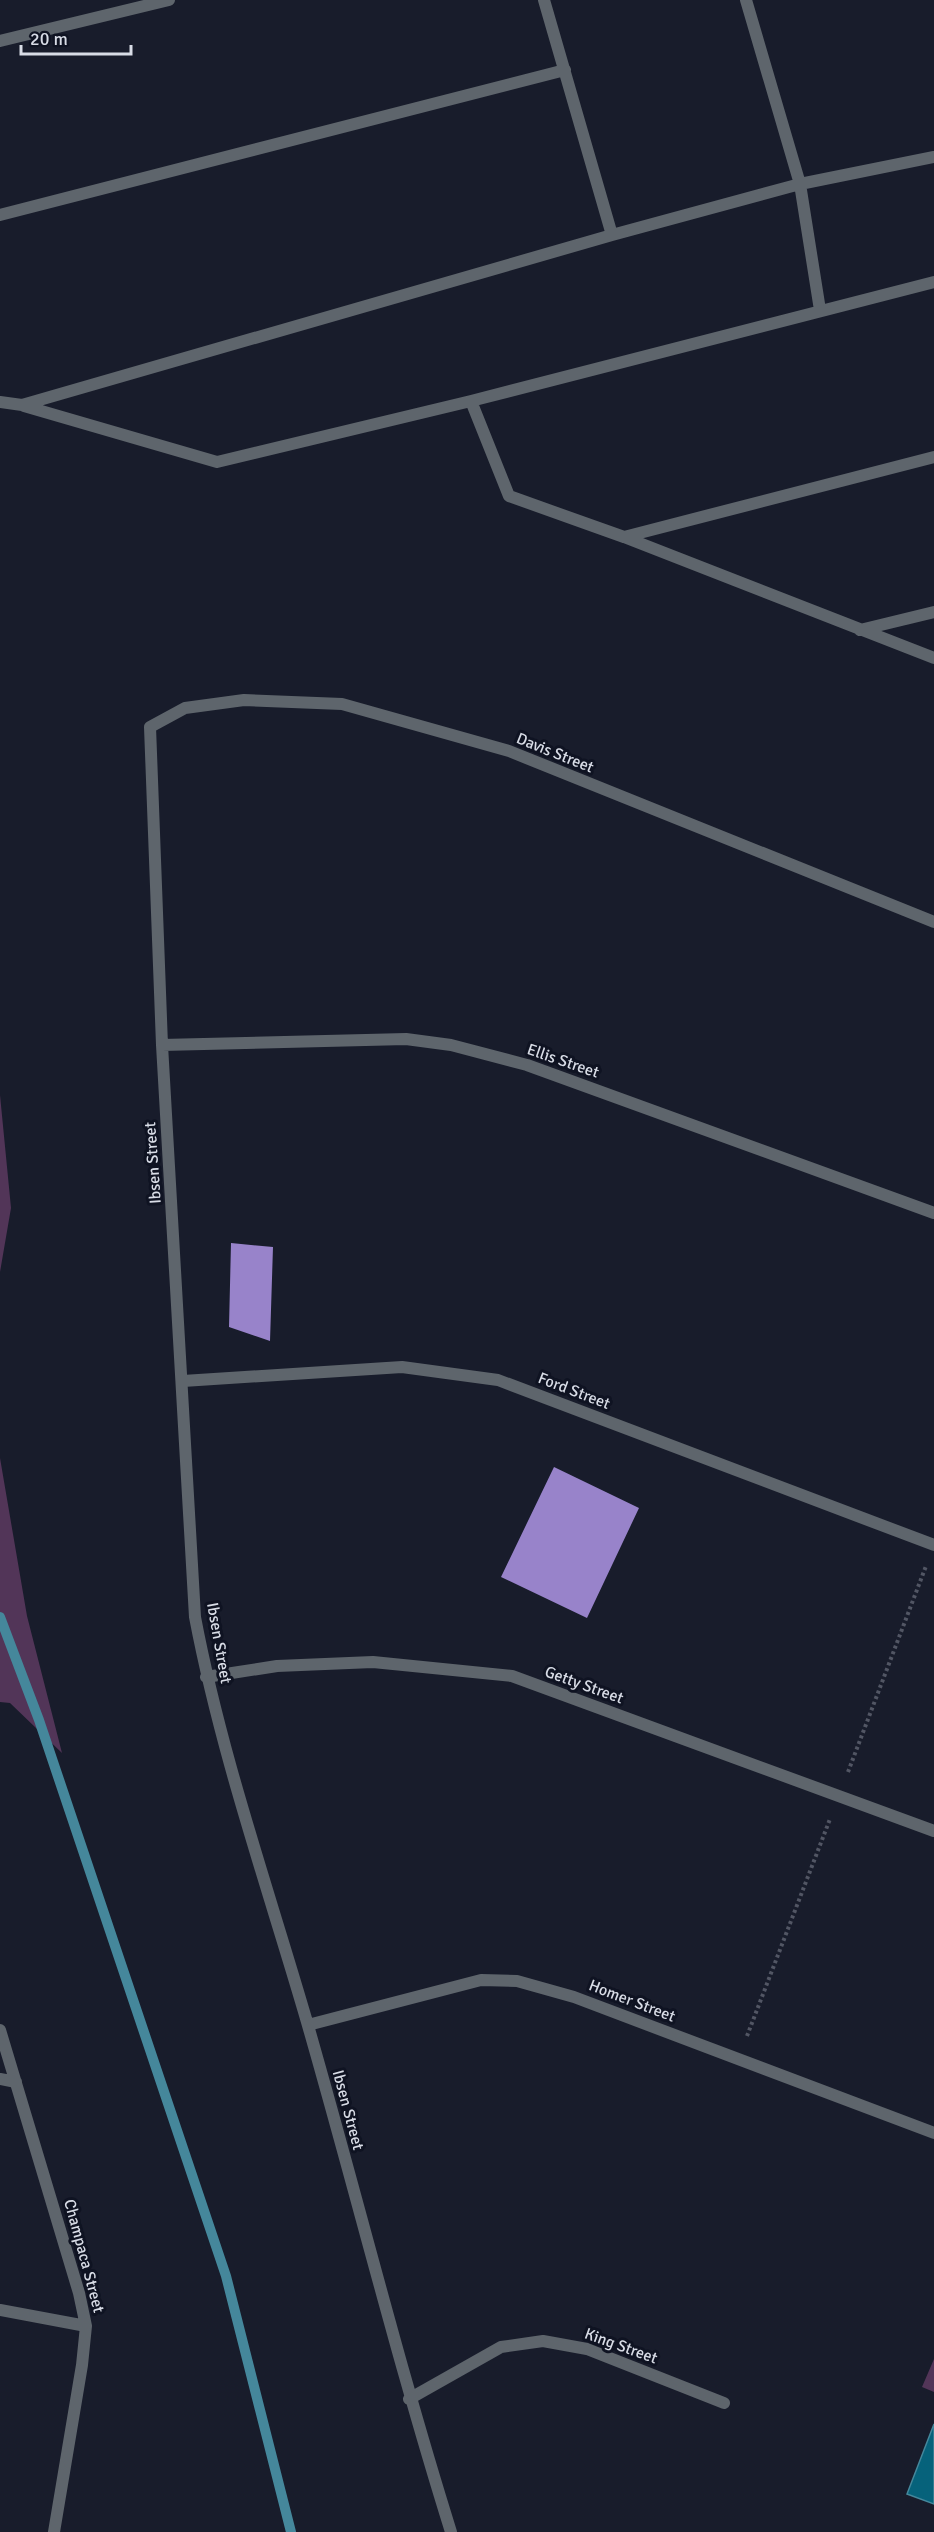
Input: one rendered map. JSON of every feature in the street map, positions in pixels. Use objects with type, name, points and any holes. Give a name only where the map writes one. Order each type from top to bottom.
[{"type":"street","points":[[0,41],[169,0]]},
{"type":"street","points":[[544,0],[612,235]]},
{"type":"street","points":[[746,0],[800,184],[820,310]]},
{"type":"street","points":[[0,214],[565,70]]},
{"type":"street","points":[[22,405],[612,235],[800,184],[934,157]]},
{"type":"street","points":[[0,402],[22,405],[217,462],[471,401],[934,282]]},
{"type":"street","points":[[471,401],[509,496],[624,537],[934,658]]},
{"type":"street","points":[[624,537],[934,457]]},
{"type":"street","points":[[860,630],[934,612]]},
{"type":"street","name":"Davis Street","points":[[150,727],[185,708],[244,700],[342,704],[509,752],[934,922]]},
{"type":"street","name":"Ibsen Street","points":[[150,727],[162,1046],[195,1617],[206,1677],[308,2025],[409,2399],[451,2532]]},
{"type":"street","name":"Ellis Street","points":[[162,1046],[406,1039],[451,1046],[528,1065],[934,1213]]},
{"type":"street","name":"Ford Street","points":[[183,1381],[402,1366],[498,1380],[934,1545]]},
{"type":"street","name":"Getty Street","points":[[206,1677],[277,1666],[373,1662],[512,1676],[934,1831]]},
{"type":"street","name":"Homer Street","points":[[308,2025],[481,1980],[517,1981],[574,1997],[934,2133]]},
{"type":"street","name":"Champaca Street","points":[[0,2030],[79,2293],[86,2326],[82,2365],[54,2532]]},
{"type":"street","points":[[0,2079],[16,2082]]},
{"type":"street","points":[[0,2310],[86,2326]]},
{"type":"street","name":"King Street","points":[[409,2399],[501,2347],[543,2341],[587,2349],[724,2403]]},
{"type":"shaded area","points":[[0,1095],[11,1208],[0,1272]]},
{"type":"shaded area","points":[[0,1458],[27,1616],[62,1753],[10,1703],[0,1702]]},
{"type":"shaded area","points":[[934,2359],[934,2392],[922,2387]]},
{"type":"water","points":[[934,2424],[934,2504],[907,2494]]},
{"type":"building","points":[[231,1243],[273,1247],[270,1341],[229,1327]]},
{"type":"building","points":[[554,1467],[639,1508],[587,1618],[501,1577]]},
{"type":"waterway","points":[[0,1617],[39,1720],[226,2276],[291,2532]]}]
